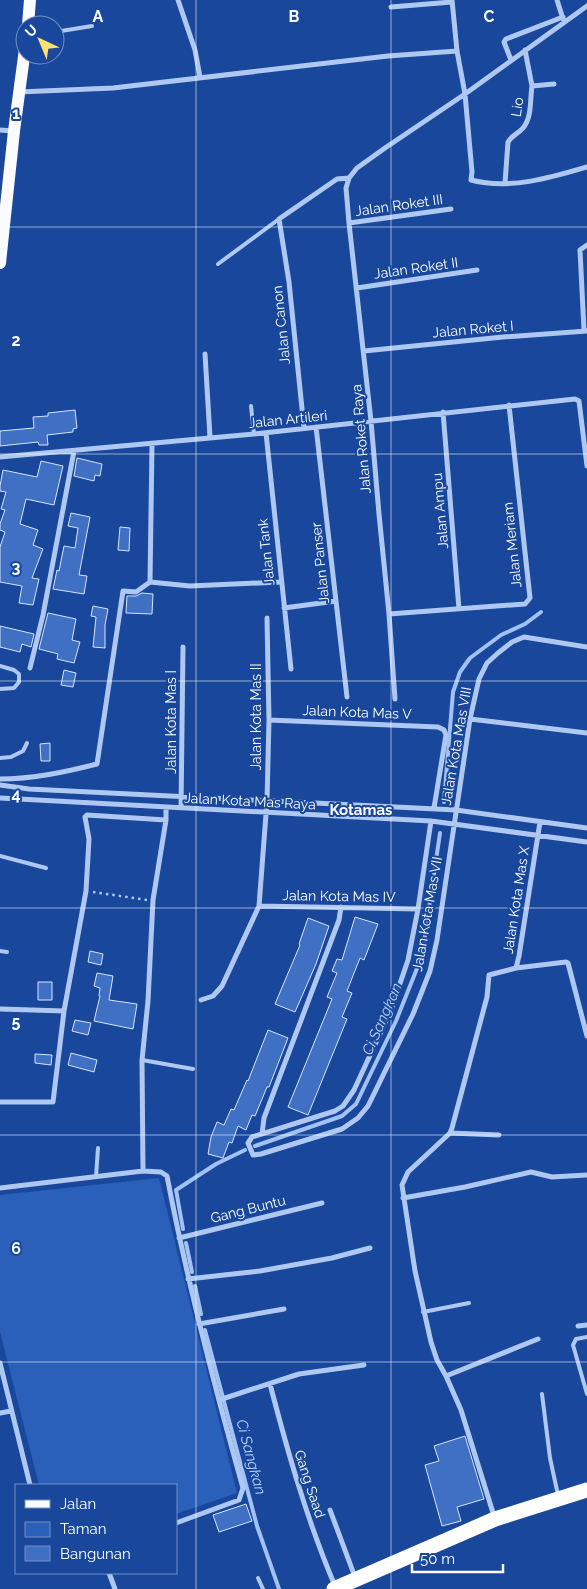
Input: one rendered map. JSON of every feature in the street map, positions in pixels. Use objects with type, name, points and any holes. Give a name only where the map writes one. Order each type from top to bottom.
[{"type":"highway","points":[[335,1589],[495,1519],[587,1490]]},
{"type":"main road","points":[[29,15],[30,0]]},
{"type":"main road","points":[[0,263],[23,65]]},
{"type":"street","points":[[178,0],[195,50],[200,77]]},
{"type":"street","points":[[557,0],[564,19]]},
{"type":"street","points":[[391,7],[452,1],[457,51],[465,94],[472,172],[471,180],[505,183],[551,178],[587,167]]},
{"type":"street","points":[[279,219],[338,179],[349,178],[357,168],[465,94],[564,19],[587,6]]},
{"type":"street","points":[[512,60],[504,42],[506,39],[564,19]]},
{"type":"street","name":"Lio","points":[[505,183],[508,142],[511,137],[522,130],[527,122],[532,86],[525,50]]},
{"type":"street","points":[[19,92],[113,88],[388,56],[457,51]]},
{"type":"street","points":[[532,86],[554,84]]},
{"type":"street","points":[[0,130],[14,131]]},
{"type":"street","name":"Jalan Roket Raya","points":[[349,178],[346,188],[349,223],[372,421],[378,514],[389,614],[394,699]]},
{"type":"street","name":"Jalan Roket III","points":[[349,223],[451,209]]},
{"type":"street","name":"Jalan Canon","points":[[279,219],[289,282],[304,428]]},
{"type":"street","points":[[585,331],[580,250],[587,245]]},
{"type":"street","name":"Jalan Roket II","points":[[357,288],[478,270]]},
{"type":"street","name":"Jalan Roket I","points":[[364,351],[585,331]]},
{"type":"street","points":[[205,354],[210,437]]},
{"type":"street","name":"Jalan Artileri","points":[[0,457],[266,433],[443,412],[577,399],[579,401],[587,466]]},
{"type":"street","name":"Jalan Meriam","points":[[389,614],[525,604],[530,598],[509,405]]},
{"type":"street","name":"Jalan Ampu","points":[[443,412],[459,609]]},
{"type":"street","name":"Jalan Panser","points":[[316,427],[347,697]]},
{"type":"street","name":"Jalan Tank","points":[[266,433],[280,582],[291,669]]},
{"type":"street","points":[[150,582],[152,444]]},
{"type":"street","points":[[30,668],[43,615],[74,451]]},
{"type":"street","points":[[0,778],[14,779],[56,773],[97,764],[123,591],[136,592],[150,582],[190,586],[280,582]]},
{"type":"street","points":[[284,608],[336,601]]},
{"type":"street","name":"Jalan Kota Mas II","points":[[259,906],[267,801],[269,720],[266,618]]},
{"type":"street","name":"Jalan Kota Mas VIII","points":[[454,824],[470,719],[479,679],[487,663],[512,642],[524,637],[587,647]]},
{"type":"street","name":"Jalan Kota Mas I","points":[[181,808],[183,647]]},
{"type":"street","points":[[470,719],[587,733]]},
{"type":"street","name":"Jalan Kota Mas V","points":[[269,720],[438,727],[444,730],[446,735],[434,808]]},
{"type":"street","name":"Jalan Kota Mas Raya","points":[[0,785],[29,789],[434,808],[587,828]]},
{"type":"street","points":[[27,800],[29,789]]},
{"type":"street","name":"Jalan Kota Mas Raya","points":[[0,798],[266,814],[431,821],[587,842]]},
{"type":"street","points":[[143,1171],[142,1060],[148,1001],[153,900],[166,820],[166,807]]},
{"type":"street","points":[[0,1102],[53,1102],[64,1011],[86,891],[90,839],[85,817],[87,815],[166,820]]},
{"type":"street","points":[[341,907],[340,920],[264,1118],[262,1134],[335,1111],[343,1106],[354,1090],[391,1010],[408,960],[418,909],[431,821]]},
{"type":"street","name":"Jalan Kota Mas X","points":[[516,968],[540,822]]},
{"type":"street","name":"Jalan Kota Mas VII","points":[[262,1134],[249,1139],[251,1153],[256,1155],[262,1154],[342,1129],[358,1118],[368,1106],[413,1014],[430,971],[441,915],[454,824]]},
{"type":"street","points":[[201,1000],[213,996],[222,986],[259,906]]},
{"type":"street","name":"Jalan Kota Mas IV","points":[[259,906],[418,909]]},
{"type":"street","points":[[495,1519],[461,1410],[437,1360],[423,1312],[402,1185],[408,1172],[450,1132],[458,1109],[487,997],[488,978],[492,973],[563,961],[568,963],[587,1036]]},
{"type":"street","points":[[0,1009],[64,1011]]},
{"type":"street","points":[[450,1132],[499,1135]]},
{"type":"street","points":[[0,1188],[143,1171],[161,1172],[167,1176],[199,1324],[221,1400],[243,1488],[239,1500],[178,1522]]},
{"type":"street","points":[[403,1198],[465,1187],[531,1172],[552,1177],[587,1175]]},
{"type":"street","name":"Gang Buntu","points":[[179,1238],[322,1203]]},
{"type":"street","points":[[188,1278],[260,1271],[332,1258],[370,1248]]},
{"type":"street","points":[[199,1324],[284,1309]]},
{"type":"street","points":[[578,1326],[587,1325]]},
{"type":"street","points":[[446,1376],[538,1340]]},
{"type":"street","points":[[0,1364],[30,1484]]},
{"type":"street","points":[[221,1400],[299,1374],[364,1365]]},
{"type":"street","name":"Gang Saad","points":[[270,1384],[291,1464],[335,1589]]},
{"type":"street","points":[[0,1413],[11,1411]]},
{"type":"street","points":[[330,1510],[356,1580]]},
{"type":"street","points":[[109,1574],[114,1589]]},
{"type":"lane","points":[[65,30],[92,26]]},
{"type":"lane","points":[[218,264],[279,219]]},
{"type":"lane","points":[[251,406],[254,434]]},
{"type":"lane","points":[[0,666],[14,670],[19,674],[19,682],[14,688],[0,689]]},
{"type":"lane","points":[[0,758],[12,757],[23,751],[27,743]]},
{"type":"lane","points":[[0,856],[46,868]]},
{"type":"lane","points":[[0,952],[7,952]]},
{"type":"lane","points":[[142,1060],[193,1068]]},
{"type":"lane","points":[[96,1177],[98,1148]]},
{"type":"lane","points":[[423,1312],[469,1303]]},
{"type":"lane","points":[[587,1337],[576,1339],[572,1345],[587,1394]]},
{"type":"lane","points":[[542,1394],[550,1458],[558,1498]]},
{"type":"lane","points":[[258,1578],[263,1589]]},
{"type":"path","points":[[86,891],[153,900]]},
{"type":"green space","points":[[159,1178],[237,1493],[178,1513],[178,1484],[39,1484],[0,1332],[0,1195]]},
{"type":"building","points":[[75,410],[77,428],[73,429],[73,432],[47,435],[48,445],[39,445],[38,442],[0,446],[0,431],[34,428],[33,417]]},
{"type":"building","points":[[77,458],[102,464],[100,476],[95,475],[94,481],[74,476]]},
{"type":"building","points":[[41,461],[63,466],[54,505],[26,499],[20,524],[38,530],[33,545],[43,549],[32,578],[39,579],[33,605],[19,603],[22,586],[0,582],[0,547],[5,532],[0,530],[5,510],[1,509],[6,492],[0,491],[0,486],[3,470],[37,477]]},
{"type":"building","points":[[71,513],[90,517],[79,575],[87,576],[84,594],[53,589],[64,546],[75,548],[78,528],[68,526]]},
{"type":"building","points":[[120,527],[130,528],[129,551],[118,550]]},
{"type":"building","points":[[142,593],[153,594],[152,614],[126,613],[127,596],[136,596]]},
{"type":"building","points":[[93,606],[108,609],[105,625],[105,648],[93,647],[96,617],[91,616]]},
{"type":"building","points":[[48,613],[76,619],[72,640],[80,642],[74,663],[57,659],[58,654],[39,649]]},
{"type":"building","points":[[0,626],[34,634],[31,647],[22,644],[20,652],[0,647]]},
{"type":"building","points":[[64,670],[76,673],[73,687],[61,685]]},
{"type":"building","points":[[50,743],[50,761],[41,761],[40,744]]},
{"type":"building","points":[[355,917],[378,924],[364,960],[360,958],[347,991],[352,993],[342,1017],[347,1019],[308,1115],[288,1107],[332,999],[327,997],[337,973],[332,971],[337,959],[342,960]]},
{"type":"building","points":[[308,918],[329,926],[316,964],[295,1012],[275,1004],[300,945]]},
{"type":"building","points":[[90,951],[103,954],[101,965],[88,962]]},
{"type":"building","points":[[97,973],[113,976],[109,1000],[137,1004],[133,1029],[94,1021],[100,996],[100,988],[94,986]]},
{"type":"building","points":[[38,982],[52,982],[52,1000],[38,1000]]},
{"type":"building","points":[[75,1020],[91,1023],[88,1035],[72,1031]]},
{"type":"building","points":[[268,1030],[288,1038],[269,1087],[267,1087],[255,1116],[252,1115],[246,1130],[238,1126],[232,1143],[229,1142],[223,1158],[208,1154],[211,1137],[217,1122],[224,1125],[231,1109],[234,1110],[248,1081]]},
{"type":"building","points":[[71,1053],[97,1060],[94,1072],[68,1065]]},
{"type":"building","points":[[35,1054],[52,1055],[51,1065],[35,1063]]},
{"type":"building","points":[[465,1436],[484,1499],[457,1507],[461,1521],[442,1526],[425,1465],[439,1461],[434,1446]]},
{"type":"building","points":[[246,1504],[252,1521],[219,1532],[213,1515]]},
{"type":"waterway","name":"Ci Sangkan","points":[[444,802],[453,692],[460,672],[470,658],[501,635],[525,624],[541,612]]},
{"type":"waterway","name":"Ci Sangkan","points":[[255,1146],[342,1116],[356,1104],[396,1021],[422,956],[440,833]]},
{"type":"waterway","name":"Ci Sangkan","points":[[183,1229],[176,1190],[216,1164],[245,1150]]},
{"type":"waterway","name":"Ci Sangkan","points":[[186,1243],[192,1272]]},
{"type":"waterway","name":"Ci Sangkan","points":[[195,1286],[201,1314]]},
{"type":"waterway","name":"Ci Sangkan","points":[[205,1330],[257,1526],[279,1589]]},
{"type":"district","name":"Kotamas","points":[[361,810]]}]
